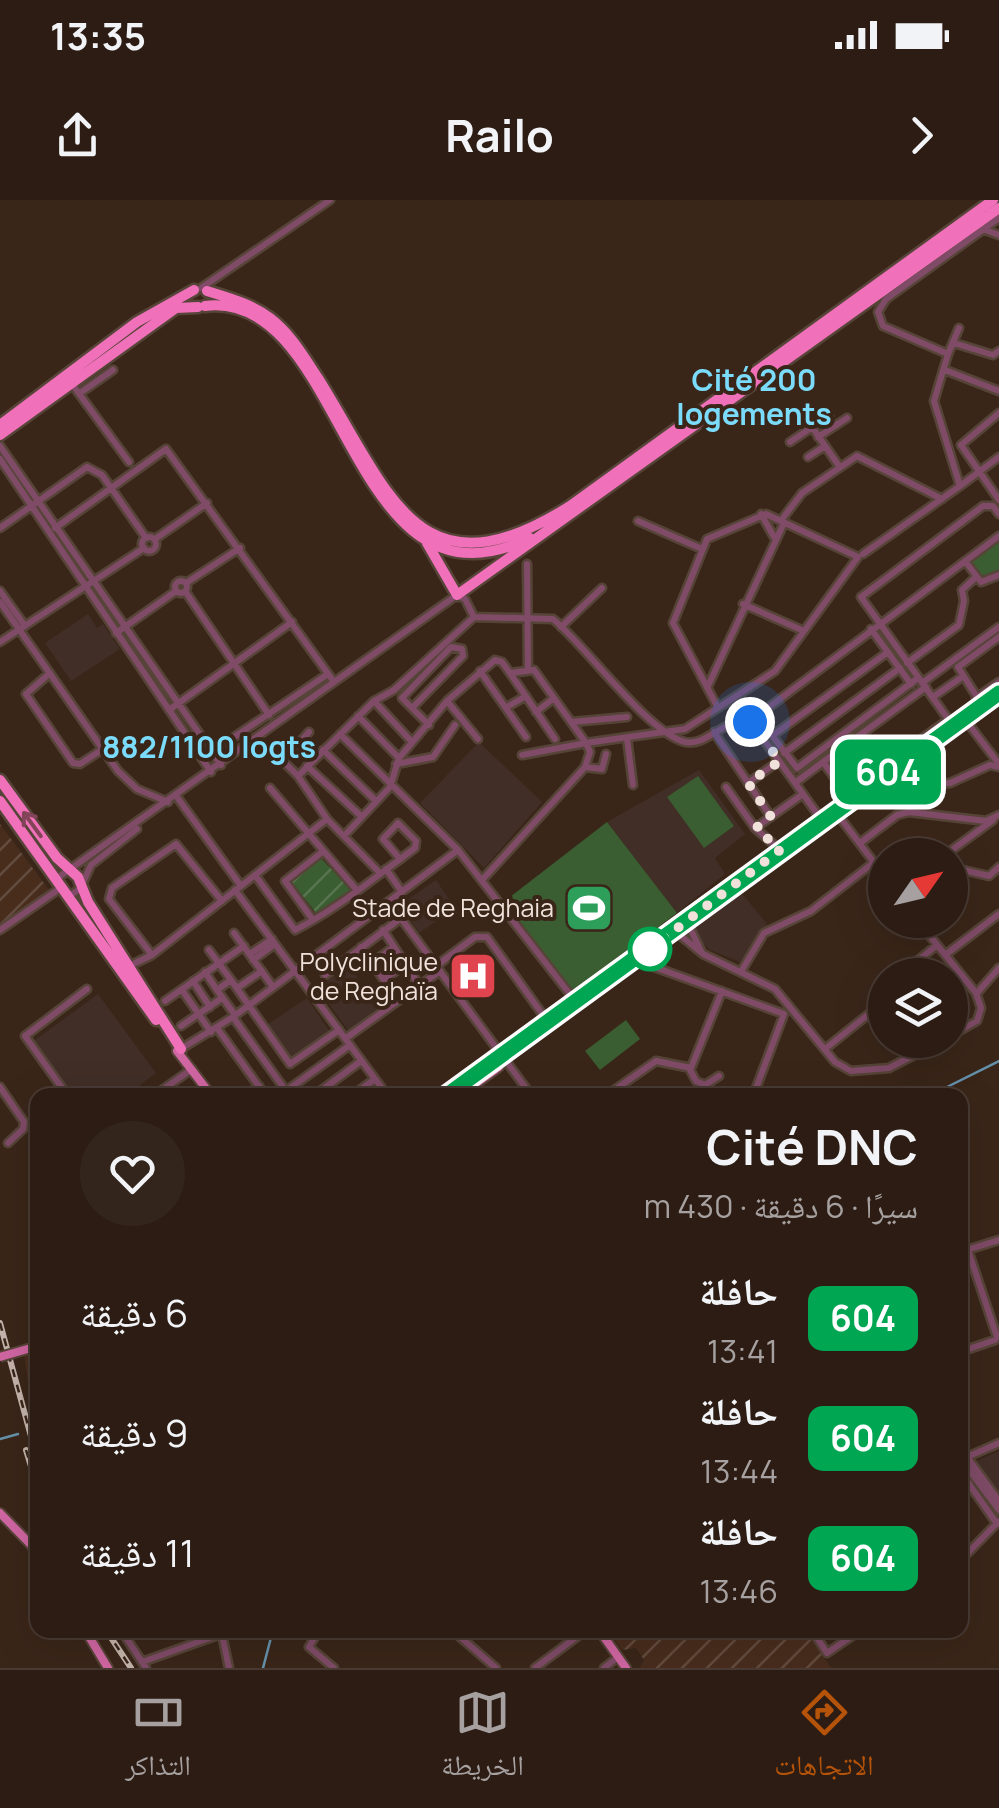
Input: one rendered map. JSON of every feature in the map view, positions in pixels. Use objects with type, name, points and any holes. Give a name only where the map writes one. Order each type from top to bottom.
[{"type":"highway","points":[[0,440],[25,412],[137,322],[201,290],[254,308],[285,332],[413,523],[450,543],[490,544],[534,528],[570,506],[993,200]]},
{"type":"highway","points":[[0,424],[72,382],[176,308],[242,310],[278,335],[395,514],[427,543],[456,595],[999,208]]},
{"type":"highway","points":[[201,290],[201,306]]},
{"type":"highway","points":[[427,543],[478,554],[524,542],[558,524]]},
{"type":"highway","points":[[0,780],[82,884],[83,905]]},
{"type":"highway","points":[[0,802],[62,887],[83,905],[179,1050]]},
{"type":"main road","points":[[458,1088],[675,931],[848,796],[950,723],[964,718],[979,702],[999,693]]},
{"type":"main road","points":[[179,1050],[206,1088]]},
{"type":"main road","points":[[470,1088],[499,1067],[502,1056]]},
{"type":"main road","points":[[0,1357],[30,1348]]},
{"type":"main road","points":[[3,1517],[30,1544]]},
{"type":"main road","points":[[90,1638],[108,1668]]},
{"type":"main road","points":[[604,1638],[626,1668]]},
{"type":"street","points":[[201,290],[330,200]]},
{"type":"street","points":[[948,354],[883,326],[877,316],[886,300],[999,218]]},
{"type":"street","points":[[983,229],[999,235]]},
{"type":"street","points":[[959,328],[934,401],[960,486]]},
{"type":"street","points":[[954,343],[993,355],[999,351]]},
{"type":"street","points":[[80,393],[113,370]]},
{"type":"street","points":[[945,370],[999,390]]},
{"type":"street","points":[[72,382],[129,462]]},
{"type":"street","points":[[999,413],[962,443],[999,499]]},
{"type":"street","points":[[790,442],[829,416]]},
{"type":"street","points":[[818,437],[847,418]]},
{"type":"street","points":[[812,427],[839,466]]},
{"type":"street","points":[[0,440],[33,504],[54,528],[116,634],[211,772]]},
{"type":"street","points":[[808,458],[825,446]]},
{"type":"street","points":[[54,528],[166,449],[334,682]]},
{"type":"street","points":[[708,686],[774,538],[802,492],[853,457],[942,499]]},
{"type":"street","points":[[863,554],[999,457]]},
{"type":"street","points":[[0,458],[221,764]]},
{"type":"street","points":[[0,528],[87,467],[102,475],[155,548],[144,548]]},
{"type":"street","points":[[0,642],[207,503]]},
{"type":"street","points":[[904,666],[888,652],[862,602],[864,592],[983,506],[993,506],[999,514]]},
{"type":"street","points":[[761,514],[774,538]]},
{"type":"street","points":[[522,754],[686,730],[780,666],[858,557],[784,520],[761,514],[714,534],[702,549],[672,623],[718,708]]},
{"type":"street","points":[[638,522],[702,549]]},
{"type":"street","points":[[999,536],[758,711],[784,753],[799,768],[999,627]]},
{"type":"street","points":[[116,634],[240,548]]},
{"type":"street","points":[[965,561],[984,582],[999,575]]},
{"type":"street","points":[[527,564],[528,668]]},
{"type":"street","points":[[784,753],[962,622],[962,590],[976,577]]},
{"type":"street","points":[[186,587],[268,715]]},
{"type":"street","points":[[562,627],[602,588]]},
{"type":"street","points":[[0,591],[50,673],[130,784],[168,802]]},
{"type":"street","points":[[0,930],[62,887],[82,884],[91,865],[177,797],[456,595],[466,599],[474,618]]},
{"type":"street","points":[[0,602],[22,628]]},
{"type":"street","points":[[743,604],[804,631]]},
{"type":"street","points":[[298,776],[374,701],[394,690],[474,618],[526,616],[548,618],[562,627],[650,718],[690,743],[738,720],[750,722],[821,820]]},
{"type":"street","points":[[168,710],[292,622]]},
{"type":"street","points":[[874,626],[950,723]]},
{"type":"street","points":[[999,636],[960,664],[962,677],[979,702],[999,682]]},
{"type":"street","points":[[402,698],[454,645],[462,649],[463,656],[412,708]]},
{"type":"street","points":[[772,736],[888,652]]},
{"type":"street","points":[[344,836],[390,787],[397,761],[447,701],[497,660],[555,739]]},
{"type":"street","points":[[694,662],[716,666]]},
{"type":"street","points":[[483,880],[584,767],[590,752],[536,672],[528,668],[510,673]]},
{"type":"street","points":[[480,671],[526,738]]},
{"type":"street","points":[[50,673],[26,694],[73,763],[80,764],[103,749]]},
{"type":"street","points":[[212,752],[328,674]]},
{"type":"street","points":[[933,697],[962,677]]},
{"type":"street","points":[[795,783],[919,683]]},
{"type":"street","points":[[394,690],[429,725]]},
{"type":"street","points":[[507,708],[526,696]]},
{"type":"street","points":[[536,712],[554,698]]},
{"type":"street","points":[[374,701],[412,742]]},
{"type":"street","points":[[447,701],[478,739]]},
{"type":"street","points":[[358,716],[397,761]]},
{"type":"street","points":[[572,722],[627,718]]},
{"type":"street","points":[[650,718],[655,734]]},
{"type":"street","points":[[964,718],[999,766]]},
{"type":"street","points":[[397,761],[434,757],[454,726]]},
{"type":"street","points":[[309,732],[283,761],[298,776],[326,819],[402,892]]},
{"type":"street","points":[[714,732],[771,817]]},
{"type":"street","points":[[340,734],[458,850],[576,1002]]},
{"type":"street","points":[[628,738],[634,785]]},
{"type":"street","points":[[323,750],[376,802]]},
{"type":"street","points":[[584,767],[602,769],[606,754]]},
{"type":"street","points":[[748,783],[780,761]]},
{"type":"street","points":[[822,762],[848,796]]},
{"type":"street","points":[[916,775],[922,784],[950,783],[990,765],[999,766]]},
{"type":"street","points":[[308,766],[361,816]]},
{"type":"street","points":[[726,787],[756,828],[780,850]]},
{"type":"street","points":[[270,788],[306,836],[355,888]]},
{"type":"street","points":[[756,828],[803,794]]},
{"type":"street","points":[[62,887],[68,868],[92,857],[177,797]]},
{"type":"street","points":[[177,797],[273,942],[382,1088]]},
{"type":"street","points":[[834,810],[868,855]]},
{"type":"street","points":[[860,843],[897,815],[909,812],[996,818]]},
{"type":"street","points":[[968,838],[996,818]]},
{"type":"street","points":[[126,967],[152,955],[326,819]]},
{"type":"street","points":[[255,875],[295,930],[400,859],[417,845],[398,823],[383,840],[400,859]]},
{"type":"street","points":[[152,955],[109,900],[112,888],[176,844],[222,900]]},
{"type":"street","points":[[179,1050],[234,1016],[458,850]]},
{"type":"street","points":[[312,920],[284,881],[321,853]]},
{"type":"street","points":[[742,970],[764,933],[804,916],[868,867]]},
{"type":"street","points":[[968,872],[989,876],[999,867]]},
{"type":"street","points":[[389,902],[525,1088]]},
{"type":"street","points":[[946,955],[999,914]]},
{"type":"street","points":[[325,975],[400,918]]},
{"type":"street","points":[[687,922],[703,954]]},
{"type":"street","points":[[383,930],[419,985]]},
{"type":"street","points":[[675,931],[703,954],[742,970],[782,995],[842,1066],[874,1072],[904,1058]]},
{"type":"street","points":[[234,933],[272,987]]},
{"type":"street","points":[[291,1088],[482,934],[548,1022]]},
{"type":"street","points":[[931,938],[976,994],[980,1008],[977,1021],[968,1026]]},
{"type":"street","points":[[252,957],[273,942]]},
{"type":"street","points":[[165,1001],[244,946]]},
{"type":"street","points":[[361,946],[398,1000]]},
{"type":"street","points":[[922,958],[937,946]]},
{"type":"street","points":[[372,963],[394,947]]},
{"type":"street","points":[[209,950],[290,1064],[340,1030]]},
{"type":"street","points":[[635,960],[784,1014],[756,1088]]},
{"type":"street","points":[[384,979],[405,965]]},
{"type":"street","points":[[976,994],[999,968]]},
{"type":"street","points":[[237,988],[262,971]]},
{"type":"street","points":[[205,972],[284,1088]]},
{"type":"street","points":[[217,990],[231,980]]},
{"type":"street","points":[[193,982],[210,1007]]},
{"type":"street","points":[[62,1088],[25,1036],[87,989]]},
{"type":"street","points":[[182,990],[258,1086],[255,1088]]},
{"type":"street","points":[[689,1068],[722,991]]},
{"type":"street","points":[[181,1026],[222,998]]},
{"type":"street","points":[[825,1049],[868,1015]]},
{"type":"street","points":[[324,1088],[361,1061]]},
{"type":"street","points":[[623,1088],[656,1061],[689,1068],[696,1081],[705,1084],[719,1076]]},
{"type":"street","points":[[165,1088],[192,1068]]},
{"type":"street","points":[[362,1088],[376,1079]]},
{"type":"street","points":[[704,1088],[705,1084]]},
{"type":"street","points":[[0,1087],[24,1122],[23,1129],[8,1143]]},
{"type":"street","points":[[968,1250],[999,1240]]},
{"type":"street","points":[[968,1261],[998,1339],[968,1349]]},
{"type":"street","points":[[968,1455],[999,1443]]},
{"type":"street","points":[[968,1463],[999,1501]]},
{"type":"street","points":[[968,1464],[999,1510]]},
{"type":"street","points":[[968,1482],[998,1522],[968,1553]]},
{"type":"street","points":[[127,1638],[144,1665],[210,1638]]},
{"type":"street","points":[[223,1638],[225,1667]]},
{"type":"street","points":[[314,1638],[309,1647],[334,1668]]},
{"type":"street","points":[[461,1638],[496,1668]]},
{"type":"street","points":[[535,1668],[575,1638]]},
{"type":"street","points":[[817,1638],[827,1653],[849,1638]]},
{"type":"street","points":[[604,1668],[618,1658]]},
{"type":"shaded area","points":[[88,614],[97,628],[103,624],[120,649],[71,681],[45,643]]},
{"type":"shaded area","points":[[479,742],[542,802],[484,868],[420,803]]},
{"type":"shaded area","points":[[699,770],[745,834],[715,858],[725,874],[677,913],[607,822]]},
{"type":"shaded area","points":[[0,824],[49,890],[0,925]]},
{"type":"shaded area","points":[[436,880],[455,908],[419,933],[400,905]]},
{"type":"shaded area","points":[[740,891],[767,924],[740,962],[710,950],[692,932],[696,923]]},
{"type":"shaded area","points":[[348,965],[379,1007],[348,1030],[317,988]]},
{"type":"shaded area","points":[[98,994],[156,1073],[136,1088],[64,1088],[31,1043]]},
{"type":"shaded area","points":[[307,998],[330,1032],[291,1059],[267,1025]]},
{"type":"shaded area","points":[[30,1354],[30,1394],[24,1356]]},
{"type":"shaded area","points":[[999,1451],[999,1492],[976,1461]]},
{"type":"shaded area","points":[[614,1638],[810,1638],[831,1668],[640,1668],[644,1660],[636,1648],[622,1650]]},
{"type":"green space","points":[[999,539],[999,572],[982,584],[967,563]]},
{"type":"green space","points":[[698,776],[734,826],[704,848],[667,797]]},
{"type":"green space","name":"Stade de Reghaia","points":[[607,822],[677,913],[572,991],[501,904]]},
{"type":"green space","points":[[321,858],[353,892],[319,917],[291,881]]},
{"type":"green space","points":[[626,1020],[640,1039],[600,1070],[585,1051]]},
{"type":"waterway","points":[[945,1088],[999,1061]]},
{"type":"waterway","points":[[0,1439],[18,1434]]},
{"type":"waterway","points":[[263,1668],[271,1638]]},
{"type":"railway","points":[[0,1323],[30,1433]]},
{"type":"railway","points":[[26,1450],[30,1463]]},
{"type":"railway","points":[[111,1638],[131,1668]]},
{"type":"bus line","name":"604","points":[[457,1088],[999,693]]},
{"type":"place","name":"Stade de Reghaia","points":[[589,908]]},
{"type":"place","name":"Polyclinique de Reghaïa","points":[[473,976]]},
{"type":"district","name":"Cité 200 logements","points":[[754,398]]},
{"type":"district","name":"882/1100 logts","points":[[209,748]]},
{"type":"route","points":[[650,949],[780,850],[756,828],[771,817],[748,783],[780,761],[750,722]]}]
